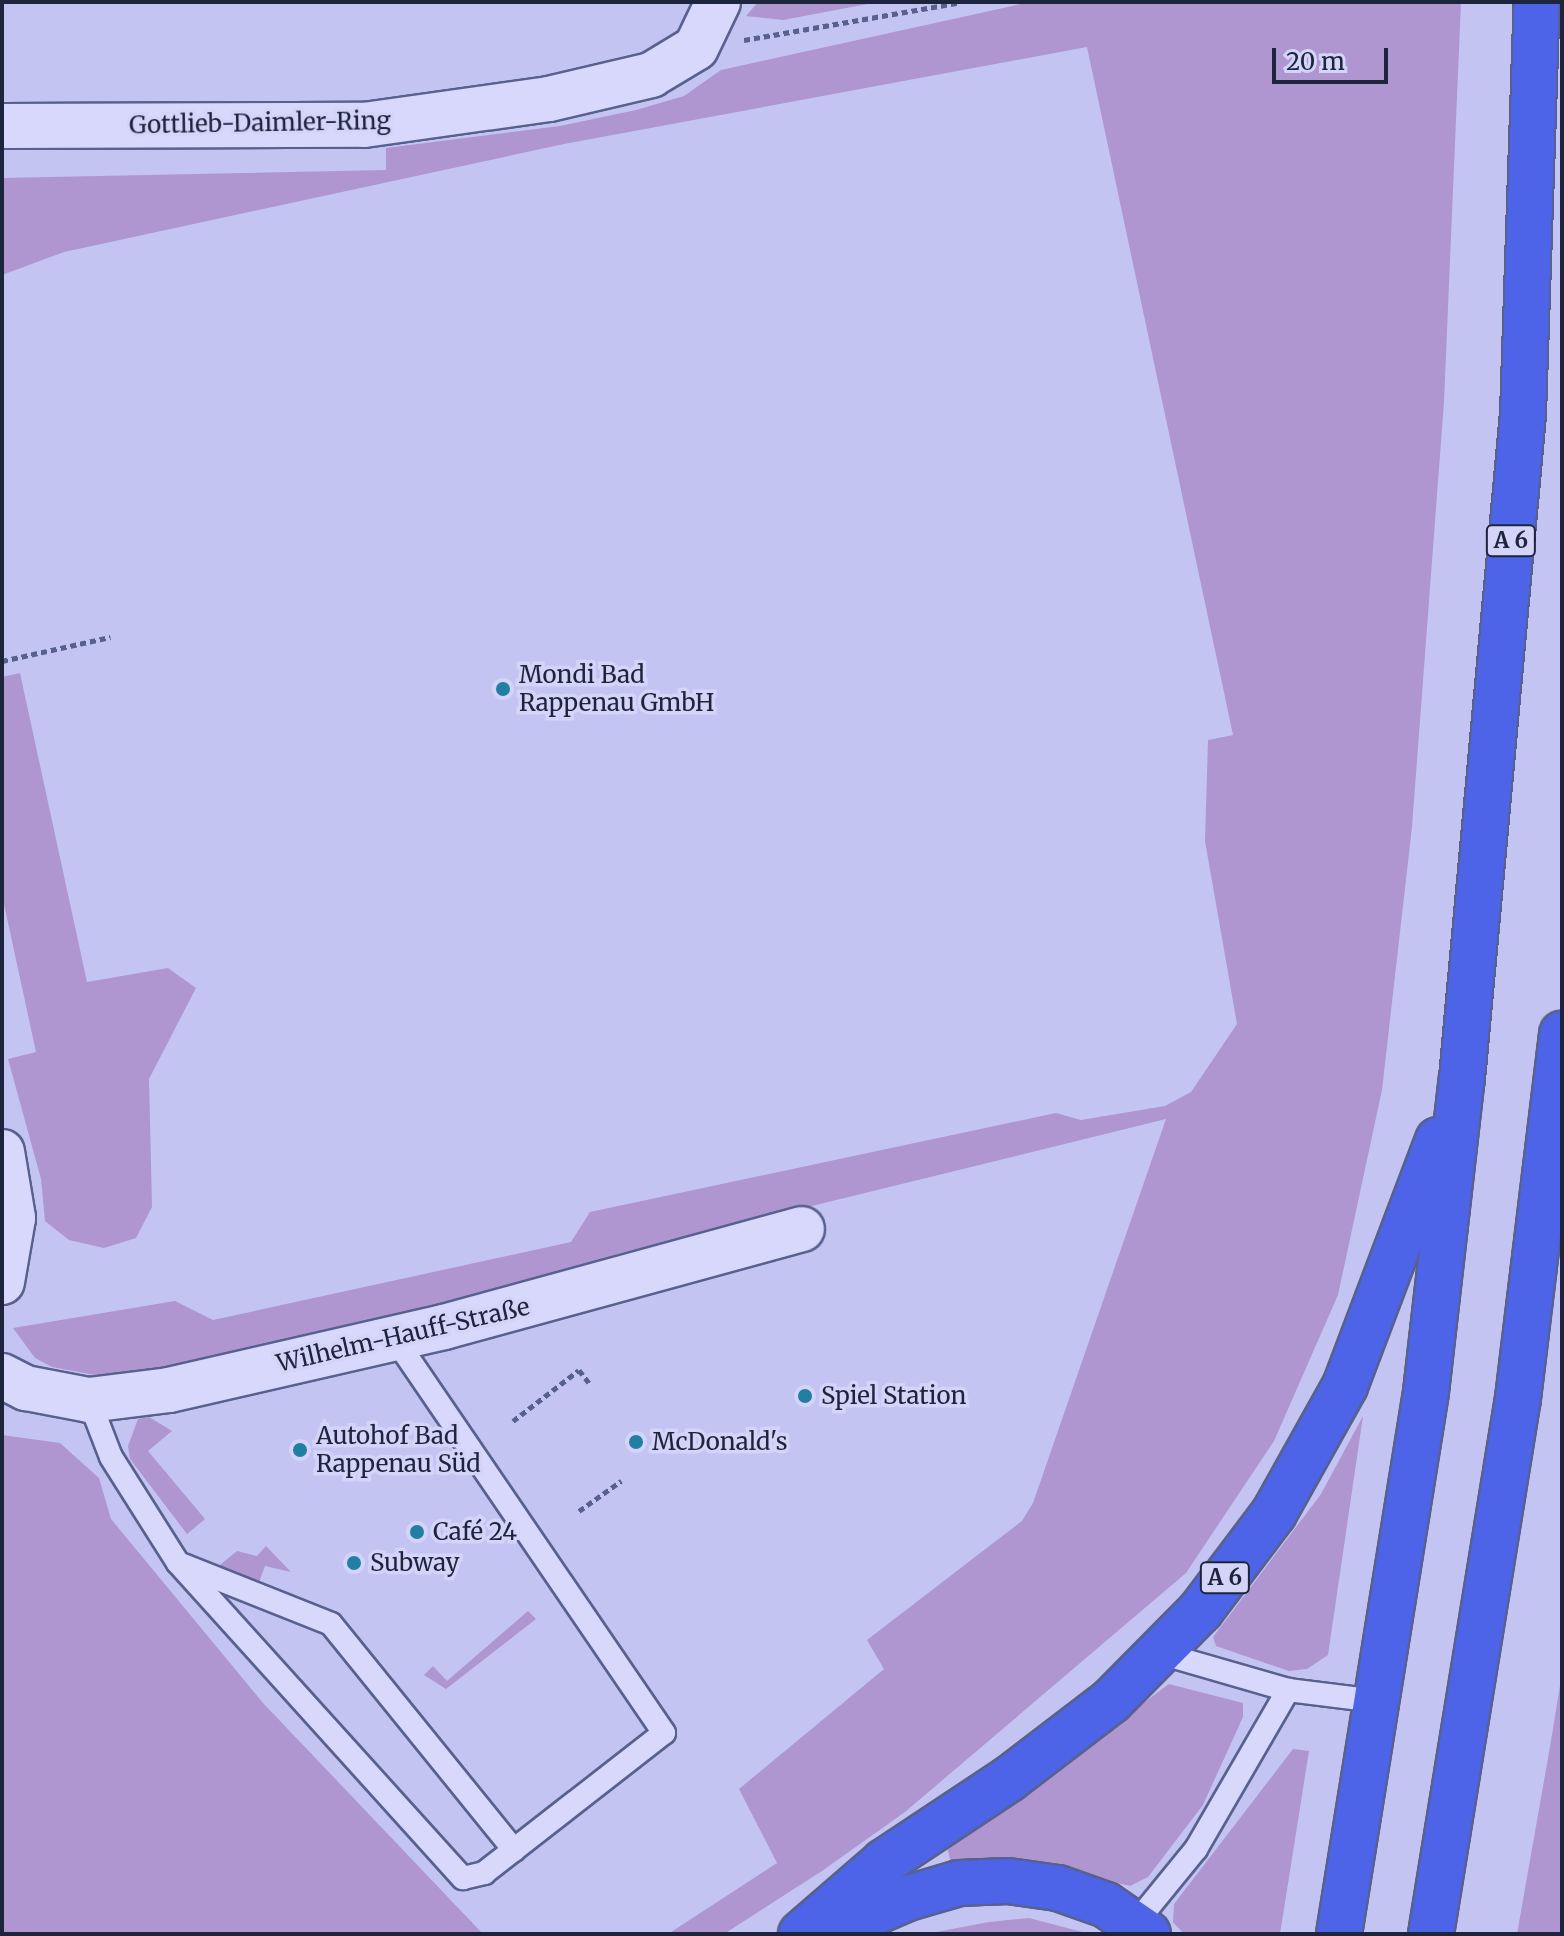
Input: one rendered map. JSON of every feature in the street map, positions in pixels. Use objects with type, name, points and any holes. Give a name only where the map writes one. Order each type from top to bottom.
[{"type":"highway","name":"A 6","points":[[1339,1934],[1426,1392],[1462,1078],[1523,414],[1537,2]]},
{"type":"highway","points":[[1431,1934],[1518,1398],[1562,1034]]},
{"type":"highway","name":"A 6","points":[[801,1934],[884,1862],[1009,1779],[1111,1701],[1201,1610],[1274,1513],[1345,1386],[1462,1078]]},
{"type":"highway","points":[[824,1934],[908,1898],[959,1883],[1008,1881],[1058,1888],[1106,1905],[1141,1929]]},
{"type":"street","points":[[696,48],[718,2]]},
{"type":"street","name":"Gottlieb-Daimler-Ring","points":[[2,126],[364,125],[549,99],[651,75],[696,48]]},
{"type":"street","points":[[2,1152],[13,1218],[2,1282]]},
{"type":"street","name":"Wilhelm-Hauff-Straße","points":[[2,1376],[26,1388],[89,1400],[169,1390],[395,1339],[802,1229]]},
{"type":"lane","points":[[89,1400],[111,1457],[178,1563],[463,1878],[484,1873],[664,1733],[395,1339]]},
{"type":"lane","points":[[178,1563],[331,1624],[514,1850]]},
{"type":"lane","points":[[1160,1653],[1288,1690],[1376,1701]]},
{"type":"lane","points":[[1141,1929],[1196,1849],[1288,1690]]},
{"type":"path","points":[[696,48],[961,2]]},
{"type":"path","points":[[2,661],[110,637]]},
{"type":"path","points":[[513,1421],[579,1370],[590,1384]]},
{"type":"path","points":[[579,1511],[621,1481]]},
{"type":"shaded area","points":[[758,2],[878,2],[783,20],[746,16]]},
{"type":"shaded area","points":[[1030,2],[1461,2],[1444,402],[1412,827],[1382,1090],[1338,1295],[1274,1441],[1186,1573],[905,1812],[822,1871],[724,1934],[668,1934],[777,1863],[739,1789],[884,1669],[867,1640],[1022,1521],[1033,1503],[1166,1119],[617,1254],[596,1277],[111,1378],[52,1367],[35,1358],[13,1328],[175,1301],[213,1320],[571,1242],[590,1212],[1056,1113],[1081,1120],[1165,1106],[1191,1092],[1237,1024],[1205,841],[1208,740],[1233,735],[1087,47],[564,144],[64,252],[2,275],[2,178],[386,170],[386,148],[560,126],[636,110],[684,96],[721,70]]},
{"type":"shaded area","points":[[20,673],[87,982],[168,968],[196,988],[149,1079],[152,1207],[136,1238],[104,1248],[69,1240],[45,1221],[41,1179],[8,1059],[36,1052],[2,895],[2,677]]},
{"type":"shaded area","points":[[1363,1416],[1328,1655],[1307,1669],[1289,1671],[1216,1646],[1213,1637],[1321,1494]]},
{"type":"shaded area","points":[[149,1417],[172,1431],[148,1451],[205,1519],[187,1534],[130,1459],[128,1446],[138,1419]]},
{"type":"shaded area","points":[[2,1435],[60,1443],[99,1478],[111,1519],[263,1703],[483,1934],[2,1934]]},
{"type":"shaded area","points":[[266,1546],[291,1572],[265,1566],[258,1585],[215,1569],[237,1551],[257,1556]]},
{"type":"shaded area","points":[[528,1611],[536,1619],[446,1689],[424,1675],[433,1666],[447,1681]]},
{"type":"shaded area","points":[[1562,1673],[1562,1934],[1517,1934],[1551,1741]]},
{"type":"shaded area","points":[[1169,1684],[1243,1703],[1243,1717],[1203,1805],[1148,1877],[1130,1886],[1059,1869],[951,1863],[947,1847]]},
{"type":"shaded area","points":[[1293,1749],[1309,1751],[1280,1934],[1184,1934],[1173,1922],[1174,1904]]},
{"type":"shaded area","points":[[1029,1918],[1090,1934],[926,1934],[989,1922]]},
{"type":"place","name":"Mondi Bad Rappenau GmbH","points":[[503,689]]},
{"type":"place","name":"Spiel Station","points":[[805,1396]]},
{"type":"place","name":"McDonald's","points":[[636,1442]]},
{"type":"place","name":"Autohof Bad Rappenau Süd","points":[[300,1450]]},
{"type":"place","name":"Café 24","points":[[417,1532]]},
{"type":"place","name":"Subway","points":[[354,1563]]}]
